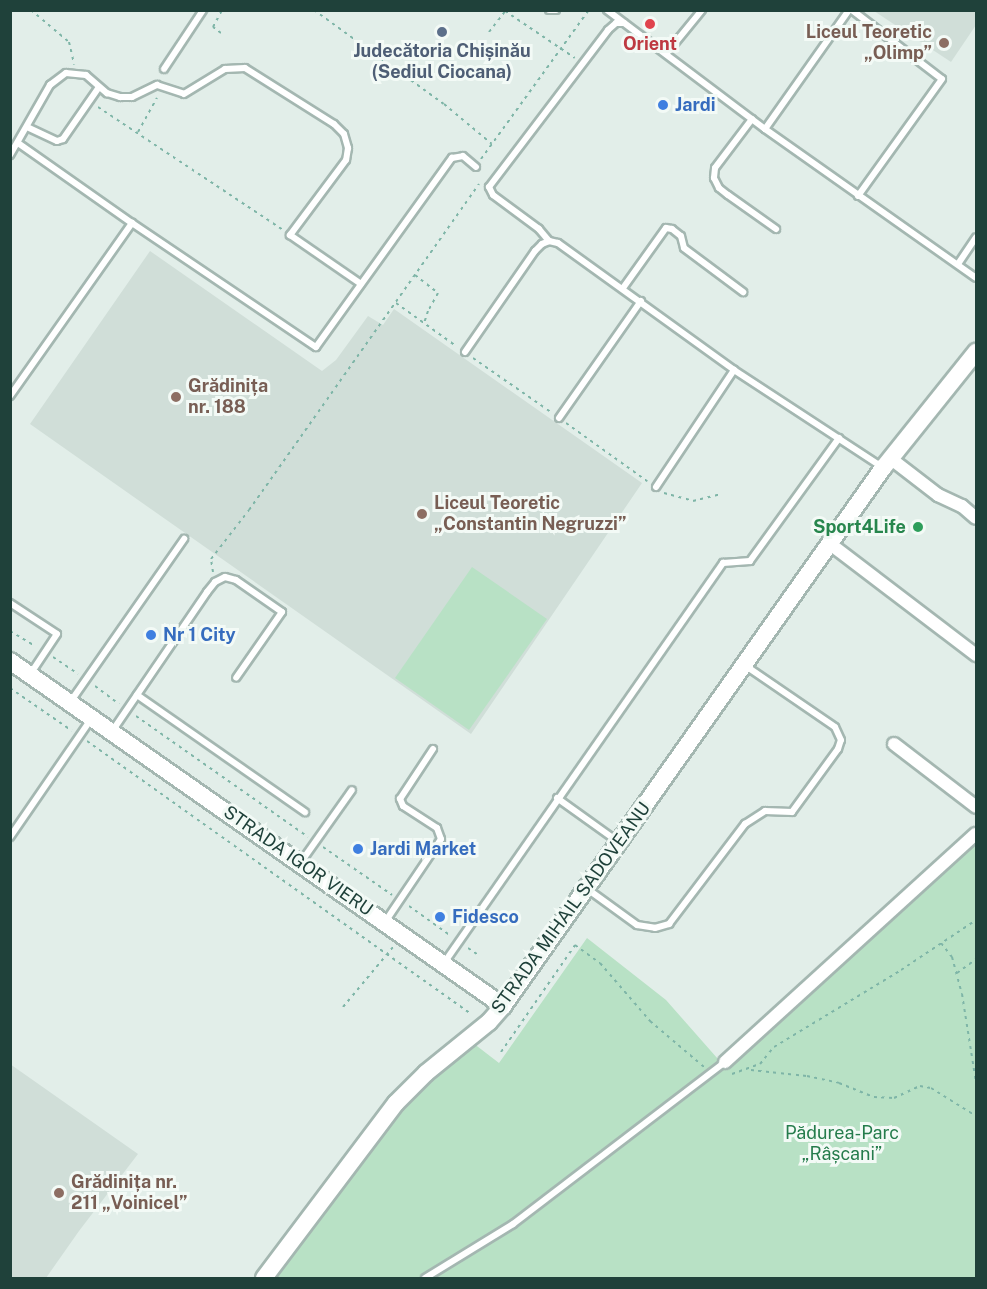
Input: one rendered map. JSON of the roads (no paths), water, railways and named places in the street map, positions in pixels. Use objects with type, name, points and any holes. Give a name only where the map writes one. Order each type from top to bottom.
[{"type":"main road","name":"STRADA MIHAIL SADOVEANU","points":[[264,1278],[396,1103],[426,1073],[489,1022],[503,1006],[617,841],[886,463],[976,352]]},
{"type":"main road","name":"STRADA IGOR VIERU","points":[[10,661],[93,716],[503,1006]]},
{"type":"street","points":[[886,463],[938,495],[962,506],[976,518]]},
{"type":"street","points":[[829,543],[976,655]]},
{"type":"street","points":[[894,744],[976,807]]},
{"type":"street","points":[[725,1062],[976,834]]},
{"type":"lane","points":[[164,69],[203,10]]},
{"type":"lane","points":[[549,10],[556,10]]},
{"type":"lane","points":[[607,10],[765,129],[976,278]]},
{"type":"lane","points":[[666,54],[702,10]]},
{"type":"lane","points":[[765,129],[854,11],[942,79],[858,196]]},
{"type":"lane","points":[[549,241],[539,229],[493,195],[489,187],[608,30],[616,23],[624,23]]},
{"type":"lane","points":[[10,155],[50,85],[57,77],[76,72],[86,75],[99,87],[120,97],[132,97],[149,87],[164,86],[184,94],[225,69],[245,68],[334,124],[344,134],[348,148],[346,159],[290,235],[361,284]]},
{"type":"lane","points":[[27,127],[57,141],[63,139],[99,87]]},
{"type":"lane","points":[[752,119],[715,168],[714,178],[719,188],[776,229]]},
{"type":"lane","points":[[18,143],[316,347],[452,158],[462,156],[476,167]]},
{"type":"lane","points":[[10,396],[132,223]]},
{"type":"lane","points":[[623,288],[666,228],[672,229],[681,236],[684,248],[743,292]]},
{"type":"lane","points":[[958,264],[976,237]]},
{"type":"lane","points":[[465,352],[536,251],[542,244],[549,241],[558,243],[734,370],[839,438],[886,463]]},
{"type":"lane","points":[[559,418],[641,301]]},
{"type":"lane","points":[[656,487],[734,370]]},
{"type":"lane","points":[[444,964],[557,798],[723,563],[750,561],[839,438]]},
{"type":"lane","points":[[71,701],[184,539]]},
{"type":"lane","points":[[113,730],[215,582],[225,577],[236,580],[282,612],[236,678]]},
{"type":"lane","points":[[10,603],[57,634],[31,673]]},
{"type":"lane","points":[[585,888],[637,925],[655,928],[669,924],[745,824],[765,811],[792,812],[838,749],[841,740],[835,727],[743,664]]},
{"type":"lane","points":[[137,695],[304,812]]},
{"type":"lane","points":[[10,837],[93,716]]},
{"type":"lane","points":[[384,922],[441,839],[437,828],[403,806],[400,799],[433,749]]},
{"type":"lane","points":[[301,863],[352,790]]},
{"type":"lane","points":[[557,798],[617,841]]},
{"type":"lane","points":[[425,1278],[513,1224],[725,1062]]},
{"type":"place","name":"Orient","points":[[650,24]]},
{"type":"place","name":"Judecătoria Chișinău (Sediul Ciocana)","points":[[442,32]]},
{"type":"place","name":"Liceul Teoretic „Olimp”","points":[[944,43]]},
{"type":"place","name":"Jardi","points":[[663,105]]},
{"type":"place","name":"Grădinița nr. 188","points":[[176,397]]},
{"type":"place","name":"Liceul Teoretic „Constantin Negruzzi”","points":[[422,514]]},
{"type":"place","name":"Sport4Life","points":[[918,527]]},
{"type":"place","name":"Nr 1 City","points":[[151,635]]},
{"type":"place","name":"Jardi Market","points":[[358,849]]},
{"type":"place","name":"Fidesco","points":[[440,917]]},
{"type":"place","name":"Grădinița nr. 211 „Voinicel”","points":[[59,1193]]},
{"type":"park label","name":"Pădurea-Parc „Râșcani”","points":[[842,1144]]}]
